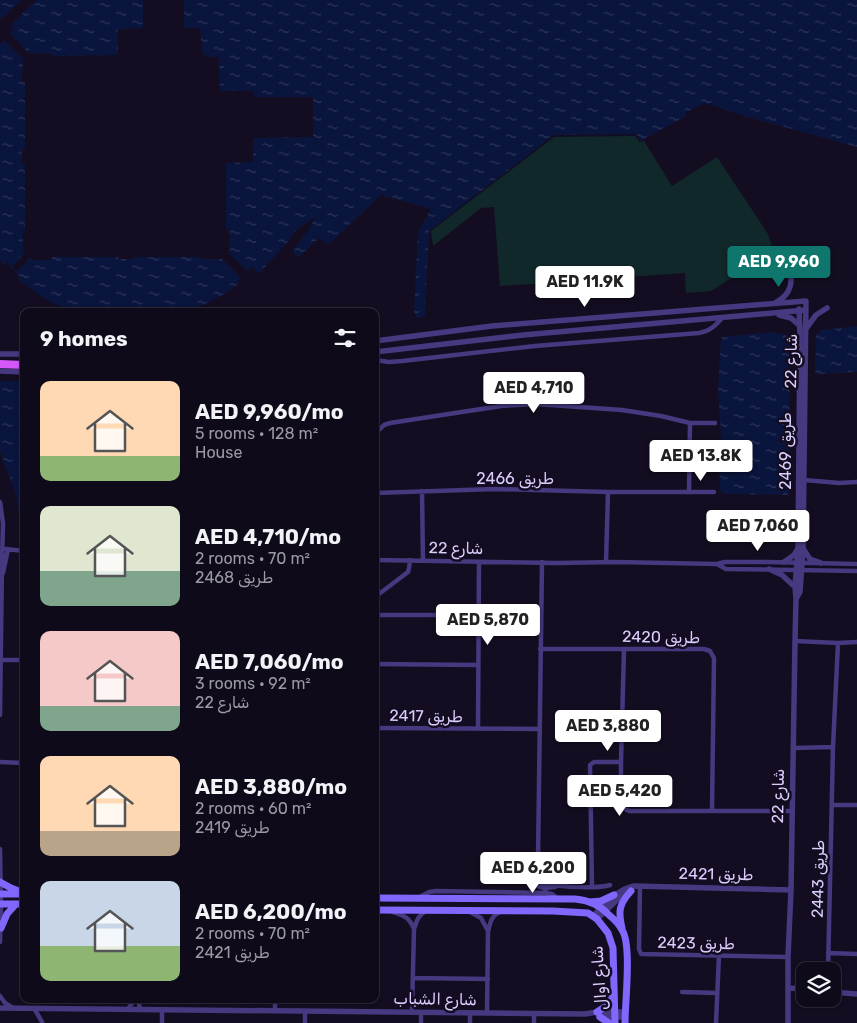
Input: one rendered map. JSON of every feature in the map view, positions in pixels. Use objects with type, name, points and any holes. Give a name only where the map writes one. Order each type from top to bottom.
[{"type":"main road","points":[[0,364],[20,365]]},
{"type":"main road","points":[[0,882],[20,891]]},
{"type":"main road","points":[[623,930],[620,909],[631,891]]},
{"type":"main road","points":[[0,894],[20,893]]},
{"type":"main road","points":[[590,902],[601,901],[614,895]]},
{"type":"main road","name":"شارع اوال","points":[[379,898],[582,899],[590,902],[604,909],[623,930],[626,939],[625,1017]]},
{"type":"main road","points":[[1,904],[20,904]]},
{"type":"main road","points":[[1,928],[7,914],[20,904]]},
{"type":"main road","points":[[379,910],[577,912],[588,913],[595,917]]},
{"type":"main road","name":"شارع اوال","points":[[595,917],[608,933],[613,948],[615,1017]]},
{"type":"main road","points":[[609,1023],[598,1015],[608,1006],[615,991]]},
{"type":"street","points":[[772,304],[788,293],[792,283],[791,274]]},
{"type":"street","points":[[379,341],[500,326],[806,301],[803,310],[523,335],[379,352]]},
{"type":"street","name":"طريق 2469","points":[[796,599],[795,587],[801,549],[803,328],[803,310],[798,302]]},
{"type":"street","points":[[770,313],[791,318],[803,328],[816,315],[827,308]]},
{"type":"street","points":[[379,361],[402,361],[535,346],[699,333],[713,328],[722,318]]},
{"type":"street","name":"شارع 22","points":[[801,549],[804,480],[803,328]]},
{"type":"street","points":[[0,354],[20,354]]},
{"type":"street","points":[[0,372],[20,372]]},
{"type":"street","points":[[379,430],[384,425],[390,423],[526,404],[622,410],[690,423],[715,423]]},
{"type":"street","points":[[689,492],[690,423]]},
{"type":"street","points":[[804,480],[857,482]]},
{"type":"street","name":"طريق 2466","points":[[379,492],[495,489],[714,492]]},
{"type":"street","points":[[422,491],[423,561]]},
{"type":"street","points":[[606,562],[608,492]]},
{"type":"street","points":[[0,502],[4,523],[1,548],[0,716]]},
{"type":"street","points":[[1,548],[20,550]]},
{"type":"street","points":[[2,576],[8,549]]},
{"type":"street","points":[[784,562],[801,549],[808,557],[821,563]]},
{"type":"street","name":"شارع 22","points":[[379,560],[857,564]]},
{"type":"street","points":[[379,594],[408,572],[410,560]]},
{"type":"street","name":"طريق 2417","points":[[478,729],[479,562]]},
{"type":"street","points":[[542,562],[539,870],[545,890]]},
{"type":"street","name":"شارع 22","points":[[717,564],[726,569],[857,571]]},
{"type":"street","points":[[769,569],[782,575],[795,587]]},
{"type":"street","name":"شارع 22","points":[[788,1023],[792,748],[796,599],[800,592],[799,570]]},
{"type":"street","points":[[379,615],[479,615]]},
{"type":"street","points":[[795,641],[857,642]]},
{"type":"street","name":"طريق 2443","points":[[828,962],[833,747],[838,643]]},
{"type":"street","points":[[624,649],[621,762],[621,803],[623,808],[629,811],[792,811]]},
{"type":"street","name":"طريق 2420","points":[[540,650],[704,649],[710,651],[714,658],[712,811]]},
{"type":"street","points":[[1,660],[20,660]]},
{"type":"street","points":[[379,664],[478,665]]},
{"type":"street","name":"طريق 2417","points":[[379,728],[540,729]]},
{"type":"street","points":[[792,748],[833,747]]},
{"type":"street","points":[[0,762],[20,763]]},
{"type":"street","points":[[592,887],[590,765],[594,762],[621,762]]},
{"type":"street","points":[[832,805],[857,805]]},
{"type":"street","points":[[0,849],[0,942]]},
{"type":"street","points":[[539,870],[536,876],[538,886],[558,899]]},
{"type":"street","points":[[541,880],[548,884],[560,886],[603,887],[610,885]]},
{"type":"street","points":[[418,898],[432,891],[545,890],[560,886]]},
{"type":"street","name":"طريق 2421","points":[[604,909],[614,895],[634,886],[791,890]]},
{"type":"street","name":"طريق 2421","points":[[595,917],[618,898],[640,886]]},
{"type":"street","name":"طريق 2423","points":[[640,886],[639,951],[641,954],[788,957]]},
{"type":"street","points":[[385,910],[406,917],[411,921],[414,929]]},
{"type":"street","points":[[412,1012],[414,929],[418,918],[427,910]]},
{"type":"street","points":[[469,911],[481,918],[488,932]]},
{"type":"street","points":[[487,1013],[488,932],[491,920],[500,911]]},
{"type":"street","points":[[828,953],[857,954]]},
{"type":"street","points":[[716,1023],[719,955]]},
{"type":"street","points":[[413,978],[488,979]]},
{"type":"street","points":[[788,988],[796,988]]},
{"type":"street","points":[[682,992],[717,993]]},
{"type":"street","points":[[841,993],[857,994]]},
{"type":"street","points":[[0,996],[5,1003],[14,1008]]},
{"type":"street","points":[[128,1009],[133,1003]]},
{"type":"street","points":[[138,1003],[140,1009]]},
{"type":"street","points":[[275,1003],[275,1011]]},
{"type":"street","name":"شارع الشباب","points":[[0,1008],[585,1014],[625,1017]]},
{"type":"street","points":[[34,1008],[42,1023]]},
{"type":"street","points":[[42,1023],[42,1015],[45,1008]]},
{"type":"street","points":[[162,1010],[162,1023]]},
{"type":"street","points":[[305,1011],[305,1023]]},
{"type":"street","points":[[421,1012],[421,1023]]},
{"type":"street","points":[[470,1013],[470,1023]]},
{"type":"street","points":[[534,1014],[534,1023]]},
{"type":"green space","points":[[635,136],[640,142],[644,141],[672,186],[717,157],[768,234],[772,247],[768,255],[711,291],[686,293],[685,273],[500,286],[494,207],[481,208],[433,246],[431,231],[554,137]]},
{"type":"water","points":[[0,0],[21,0],[2,19],[0,17]]},
{"type":"water","points":[[37,0],[143,0],[143,28],[118,29],[118,55],[52,56],[52,54],[29,53],[10,34],[14,30],[10,27]]},
{"type":"water","points":[[184,0],[857,0],[857,147],[705,103],[685,113],[686,116],[641,141],[636,134],[554,135],[429,231],[425,316],[417,318],[414,311],[418,232],[431,209],[381,195],[328,245],[319,238],[299,257],[292,252],[316,216],[297,229],[259,274],[252,267],[247,271],[229,253],[229,230],[226,230],[226,163],[253,162],[253,138],[313,137],[313,97],[254,97],[253,91],[220,91],[219,57],[206,57],[202,52],[200,28],[184,28]]},
{"type":"water","points":[[4,40],[23,59],[22,82],[25,82],[25,149],[22,150],[22,163],[25,164],[25,231],[23,231],[23,250],[33,260],[52,260],[52,257],[118,257],[119,259],[133,259],[133,257],[200,257],[200,259],[222,259],[241,278],[237,281],[239,284],[224,294],[194,308],[66,308],[42,297],[18,279],[20,277],[7,262],[4,265],[0,260],[0,44]]},
{"type":"water","points":[[857,326],[857,372],[818,374],[815,372],[816,335],[822,330]]},
{"type":"water","points":[[775,332],[789,336],[790,492],[788,495],[723,494],[720,490],[719,456],[721,435],[718,390],[721,337]]},
{"type":"water","points":[[0,381],[20,381],[20,527],[15,492],[0,451]]},
{"type":"pier","points":[[27,251],[32,256],[17,271],[12,266]]}]
